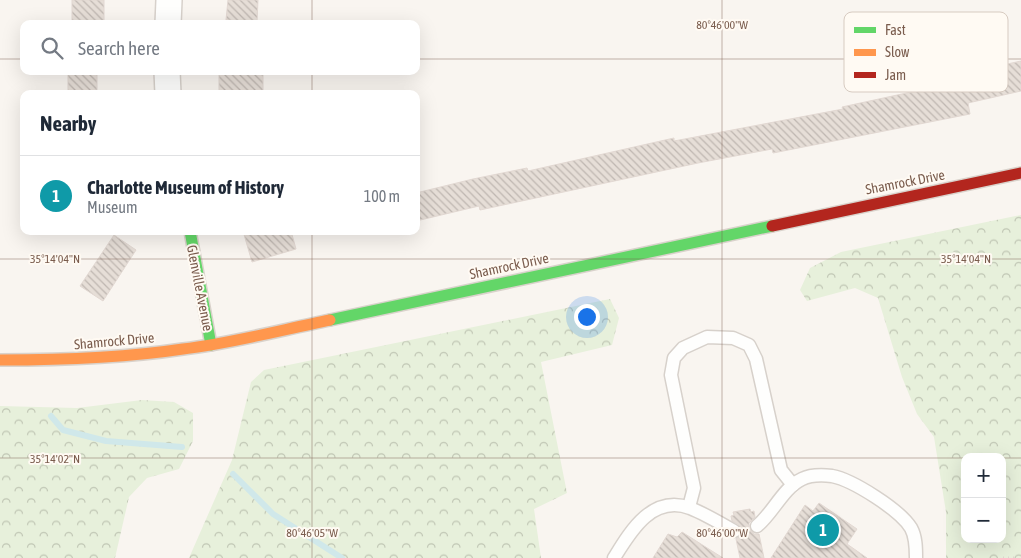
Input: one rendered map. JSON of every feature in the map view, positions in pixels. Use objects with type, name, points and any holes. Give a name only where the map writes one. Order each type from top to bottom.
[{"type":"street","points":[[168,20],[170,0]]},
{"type":"street","points":[[167,75],[168,90]]},
{"type":"street","name":"Shamrock Drive","points":[[0,360],[86,360],[211,345],[1021,174]]},
{"type":"street","name":"Glenville Avenue","points":[[191,235],[211,345]]},
{"type":"lane","points":[[689,508],[694,488],[671,375],[674,358],[683,348],[708,338],[733,338],[749,345],[756,359],[781,470],[793,485]]},
{"type":"lane","points":[[757,526],[767,517],[793,485],[801,479],[812,476],[831,476],[849,482],[902,517],[912,529],[916,543],[916,558]]},
{"type":"lane","points":[[614,558],[629,533],[650,512],[676,505],[689,508],[734,531]]},
{"type":"path","points":[[1003,558],[1015,558]]},
{"type":"green space","points":[[1021,215],[1021,558],[946,558],[946,512],[934,437],[917,414],[902,377],[878,298],[855,288],[807,301],[800,290],[810,268],[841,252]]},
{"type":"green space","points":[[610,299],[619,318],[612,345],[541,362],[567,493],[534,509],[541,558],[189,558],[232,460],[251,382],[264,370]]},
{"type":"green space","points":[[142,400],[174,402],[193,413],[193,441],[179,469],[147,478],[129,497],[115,558],[0,558],[0,406],[77,408]]},
{"type":"building","points":[[72,0],[104,0],[104,20],[72,20]]},
{"type":"building","points":[[228,0],[258,0],[257,20],[226,20]]},
{"type":"building","points":[[1021,61],[1021,91],[968,103],[970,114],[773,153],[772,149],[698,163],[480,210],[479,206],[420,220],[420,192],[527,168],[528,171],[674,138],[674,141],[843,109],[842,107],[911,92],[1008,92],[1008,64]]},
{"type":"building","points":[[68,75],[97,75],[97,90],[68,90]]},
{"type":"building","points":[[219,75],[263,75],[263,90],[219,90]]},
{"type":"building","points":[[114,235],[136,250],[103,301],[80,286]]},
{"type":"building","points":[[244,235],[292,235],[296,249],[252,262]]},
{"type":"building","points":[[819,503],[857,529],[847,544],[867,558],[771,558],[805,505],[813,511]]},
{"type":"building","points":[[750,509],[751,512],[754,511],[755,517],[749,523],[749,528],[754,534],[759,534],[764,558],[740,558],[736,539],[741,535],[742,530],[738,524],[732,521],[731,516],[734,515],[733,512]]},
{"type":"building","points":[[682,532],[723,558],[653,558],[668,534],[677,537]]},
{"type":"waterway","points":[[51,416],[63,430],[106,441],[182,447]]},
{"type":"waterway","points":[[233,474],[273,514],[342,558]]},
{"type":"traffic: fast","points":[[330,320],[772,226]]},
{"type":"traffic: fast","points":[[191,235],[211,345]]},
{"type":"traffic: slow","points":[[0,360],[46,360],[138,355],[220,343],[330,320]]},
{"type":"traffic: jam","points":[[772,226],[1021,173]]},
{"type":"place","name":"Charlotte Museum of History","points":[[823,530]]}]
